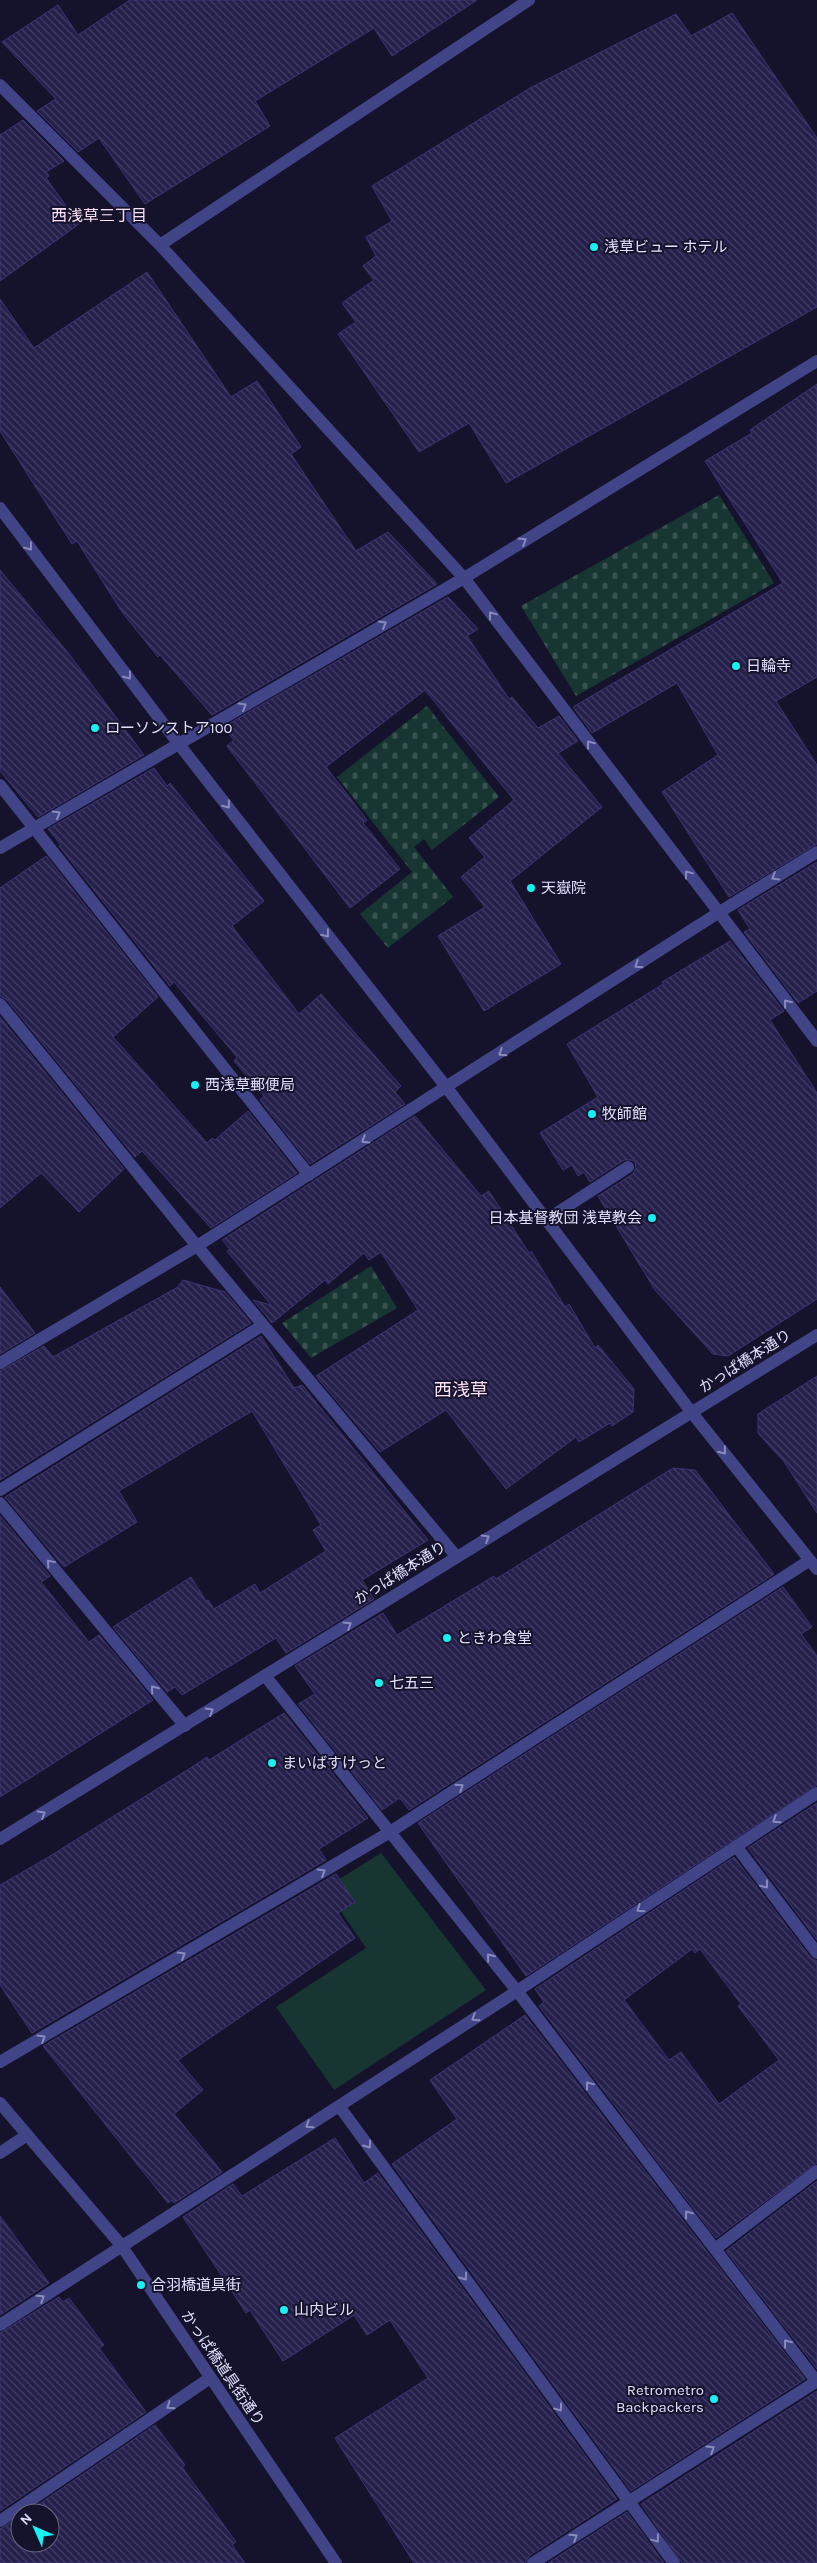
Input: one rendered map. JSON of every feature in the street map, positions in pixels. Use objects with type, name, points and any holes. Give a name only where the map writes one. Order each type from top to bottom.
[{"type":"street","points":[[160,245],[529,0]]},
{"type":"street","points":[[0,85],[160,245],[464,578],[817,1041]]},
{"type":"street","points":[[0,848],[464,578],[817,361]]},
{"type":"street","points":[[0,508],[178,743],[447,1088],[692,1413],[814,1565],[390,1832],[0,2062]]},
{"type":"street","points":[[0,785],[310,1175]]},
{"type":"street","points":[[0,1363],[197,1246],[447,1088],[718,913],[817,852]]},
{"type":"street","points":[[0,1004],[197,1246],[456,1556]]},
{"type":"street","points":[[546,1220],[628,1167]]},
{"type":"street","points":[[0,1490],[263,1325]]},
{"type":"street","name":"かっぱ橋本通り","points":[[0,1839],[266,1677],[456,1556],[817,1335]]},
{"type":"street","points":[[0,1503],[184,1726]]},
{"type":"street","points":[[266,1677],[517,1991],[817,2381],[533,2563]]},
{"type":"street","points":[[0,2325],[121,2245],[517,1991],[817,1794]]},
{"type":"street","points":[[736,1846],[817,1953]]},
{"type":"street","name":"かっぱ橋道具街通り","points":[[0,2103],[121,2245],[336,2563]]},
{"type":"street","points":[[339,2106],[674,2563]]},
{"type":"street","points":[[0,2153],[27,2135]]},
{"type":"street","points":[[715,2248],[817,2171]]},
{"type":"street","points":[[0,2521],[210,2378]]},
{"type":"green space","points":[[719,495],[774,583],[576,696],[521,606]]},
{"type":"green space","points":[[427,706],[499,797],[432,850],[424,839],[414,847],[453,897],[388,948],[360,914],[412,872],[337,777]]},
{"type":"green space","points":[[371,1266],[397,1308],[311,1358],[282,1323]]},
{"type":"green space","points":[[381,1853],[486,1990],[334,2090],[276,2007],[366,1948],[325,1888]]},
{"type":"building","points":[[130,0],[477,0],[392,56],[374,28],[255,101],[270,126],[145,204],[99,138],[78,152],[37,111],[56,99],[2,42],[58,5],[78,35]]},
{"type":"building","name":"浅草ビュー ホテル","points":[[732,13],[817,138],[817,307],[506,483],[469,423],[419,452],[338,334],[356,322],[342,303],[374,280],[363,266],[376,256],[366,237],[392,221],[372,186],[530,88],[676,14],[691,36]]},
{"type":"building","points":[[23,120],[64,161],[46,172],[49,176],[46,178],[79,224],[0,281],[0,135]]},
{"type":"building","points":[[147,272],[231,397],[257,381],[301,447],[291,454],[356,551],[388,532],[437,584],[212,715],[160,655],[158,657],[122,612],[77,541],[72,544],[0,431],[0,299],[34,348]]},
{"type":"building","points":[[817,384],[817,677],[776,701],[817,765],[817,844],[729,897],[662,792],[718,755],[677,683],[592,733],[573,707],[783,583],[705,461],[752,433],[750,430]]},
{"type":"building","points":[[0,570],[69,654],[144,755],[38,817],[0,771]]},
{"type":"building","points":[[448,597],[478,629],[467,636],[509,699],[512,697],[538,728],[559,716],[578,741],[558,753],[602,807],[510,881],[561,964],[484,1011],[438,936],[485,907],[461,877],[485,857],[469,838],[514,800],[425,690],[326,767],[367,820],[363,823],[400,869],[350,908],[227,746],[234,740],[223,727]]},
{"type":"building","points":[[154,768],[167,786],[170,783],[264,901],[232,926],[299,1014],[321,994],[401,1086],[395,1092],[405,1104],[310,1164],[260,1100],[264,1096],[234,1061],[237,1057],[174,982],[170,986],[59,846],[61,845],[48,829]]},
{"type":"building","points":[[46,856],[158,997],[113,1037],[207,1143],[212,1138],[215,1140],[248,1111],[297,1173],[211,1228],[142,1151],[135,1157],[6,999],[0,996],[0,888]]},
{"type":"building","points":[[817,862],[817,991],[798,1003],[744,932],[750,929],[738,910]]},
{"type":"building","points":[[730,941],[784,1011],[770,1020],[817,1093],[817,1299],[728,1356],[713,1354],[655,1290],[598,1196],[633,1174],[636,1167],[635,1162],[624,1160],[590,1182],[584,1172],[578,1176],[572,1165],[563,1170],[540,1133],[598,1097],[567,1044],[663,984],[662,982]]},
{"type":"building","points":[[0,1017],[124,1169],[79,1212],[41,1173],[0,1208]]},
{"type":"building","points":[[415,1116],[481,1196],[489,1191],[529,1253],[531,1251],[565,1307],[569,1304],[595,1348],[598,1345],[634,1389],[633,1412],[612,1426],[610,1423],[579,1442],[576,1437],[506,1489],[446,1410],[380,1452],[316,1376],[418,1310],[381,1252],[369,1260],[364,1253],[328,1284],[325,1280],[272,1323],[253,1300],[271,1305],[227,1251],[230,1249],[222,1240]]},
{"type":"building","points":[[183,1280],[225,1292],[251,1323],[0,1480],[0,1371],[44,1346],[53,1357],[178,1287]]},
{"type":"building","points":[[0,1287],[35,1333],[0,1354]]},
{"type":"building","points":[[261,1336],[294,1388],[302,1385],[428,1540],[362,1580],[374,1599],[286,1653],[276,1638],[182,1695],[175,1687],[167,1692],[113,1627],[191,1577],[206,1601],[208,1600],[214,1609],[255,1584],[260,1593],[326,1551],[313,1530],[321,1525],[252,1411],[119,1491],[137,1522],[64,1567],[5,1497]]},
{"type":"building","points":[[817,1376],[817,1513],[785,1463],[758,1433],[758,1414]]},
{"type":"building","points":[[673,1468],[695,1470],[774,1574],[409,1810],[400,1798],[382,1810],[298,1704],[315,1694],[295,1666],[383,1613],[397,1635],[494,1576],[496,1579]]},
{"type":"building","points":[[0,1516],[50,1576],[41,1582],[89,1642],[99,1635],[153,1700],[0,1797]]},
{"type":"building","points":[[783,1587],[812,1627],[801,1634],[817,1656],[817,1785],[526,1976],[418,1823]]},
{"type":"building","points":[[284,1713],[368,1818],[319,1849],[326,1860],[32,2033],[0,1985],[0,1885],[47,1858],[207,1757],[209,1760]]},
{"type":"building","points":[[817,1803],[817,1940],[748,1848]]},
{"type":"building","points":[[734,1857],[811,1958],[817,1961],[817,2163],[716,2238],[539,2006],[544,2002],[535,1989]],"holes":[[[692,1949],[695,1953],[700,1949],[741,2004],[738,2006],[779,2060],[719,2104],[681,2052],[669,2060],[624,2000]]]},
{"type":"building","points":[[336,1874],[355,1902],[338,1913],[355,1938],[178,2060],[203,2090],[174,2114],[222,2172],[174,2203],[172,2200],[168,2203],[43,2046]]},
{"type":"building","points":[[525,2015],[805,2379],[631,2491],[392,2164],[457,2119],[430,2080]]},
{"type":"building","points":[[335,2138],[364,2183],[378,2173],[617,2499],[529,2556],[525,2563],[414,2563],[335,2438],[428,2378],[390,2320],[367,2335],[354,2315],[283,2361],[250,2310],[246,2313],[183,2217],[233,2184],[242,2196]]},
{"type":"building","points":[[817,2181],[817,2369],[726,2251]]},
{"type":"building","points":[[0,2216],[49,2283],[0,2315]]},
{"type":"building","points":[[59,2297],[63,2302],[69,2298],[104,2345],[99,2348],[146,2412],[0,2511],[0,2333]]},
{"type":"building","points":[[817,2391],[817,2563],[682,2563],[641,2504]]},
{"type":"building","points":[[155,2425],[185,2465],[182,2467],[236,2542],[232,2545],[245,2563],[0,2563],[0,2529],[10,2523],[10,2553],[60,2553],[60,2503],[41,2503]]},
{"type":"building","points":[[627,2512],[664,2563],[548,2563]]},
{"type":"place","name":"浅草ビュー ホテル","points":[[594,247]]},
{"type":"place","name":"日輪寺","points":[[736,666]]},
{"type":"place","name":"ローソンストア100","points":[[95,728]]},
{"type":"place","name":"天嶽院","points":[[531,888]]},
{"type":"place","name":"西浅草郵便局","points":[[195,1085]]},
{"type":"place","name":"牧師館","points":[[592,1114]]},
{"type":"place","name":"日本基督教団 浅草教会","points":[[652,1218]]},
{"type":"place","name":"ときわ食堂","points":[[447,1638]]},
{"type":"place","name":"七五三","points":[[379,1683]]},
{"type":"place","name":"まいばすけっと","points":[[272,1763]]},
{"type":"place","name":"合羽橋道具街","points":[[141,2285]]},
{"type":"place","name":"山内ビル","points":[[284,2310]]},
{"type":"place","name":"Retrometro Backpackers","points":[[714,2399]]},
{"type":"district","name":"西浅草三丁目","points":[[99,215]]},
{"type":"district","name":"西浅草","points":[[461,1390]]}]
